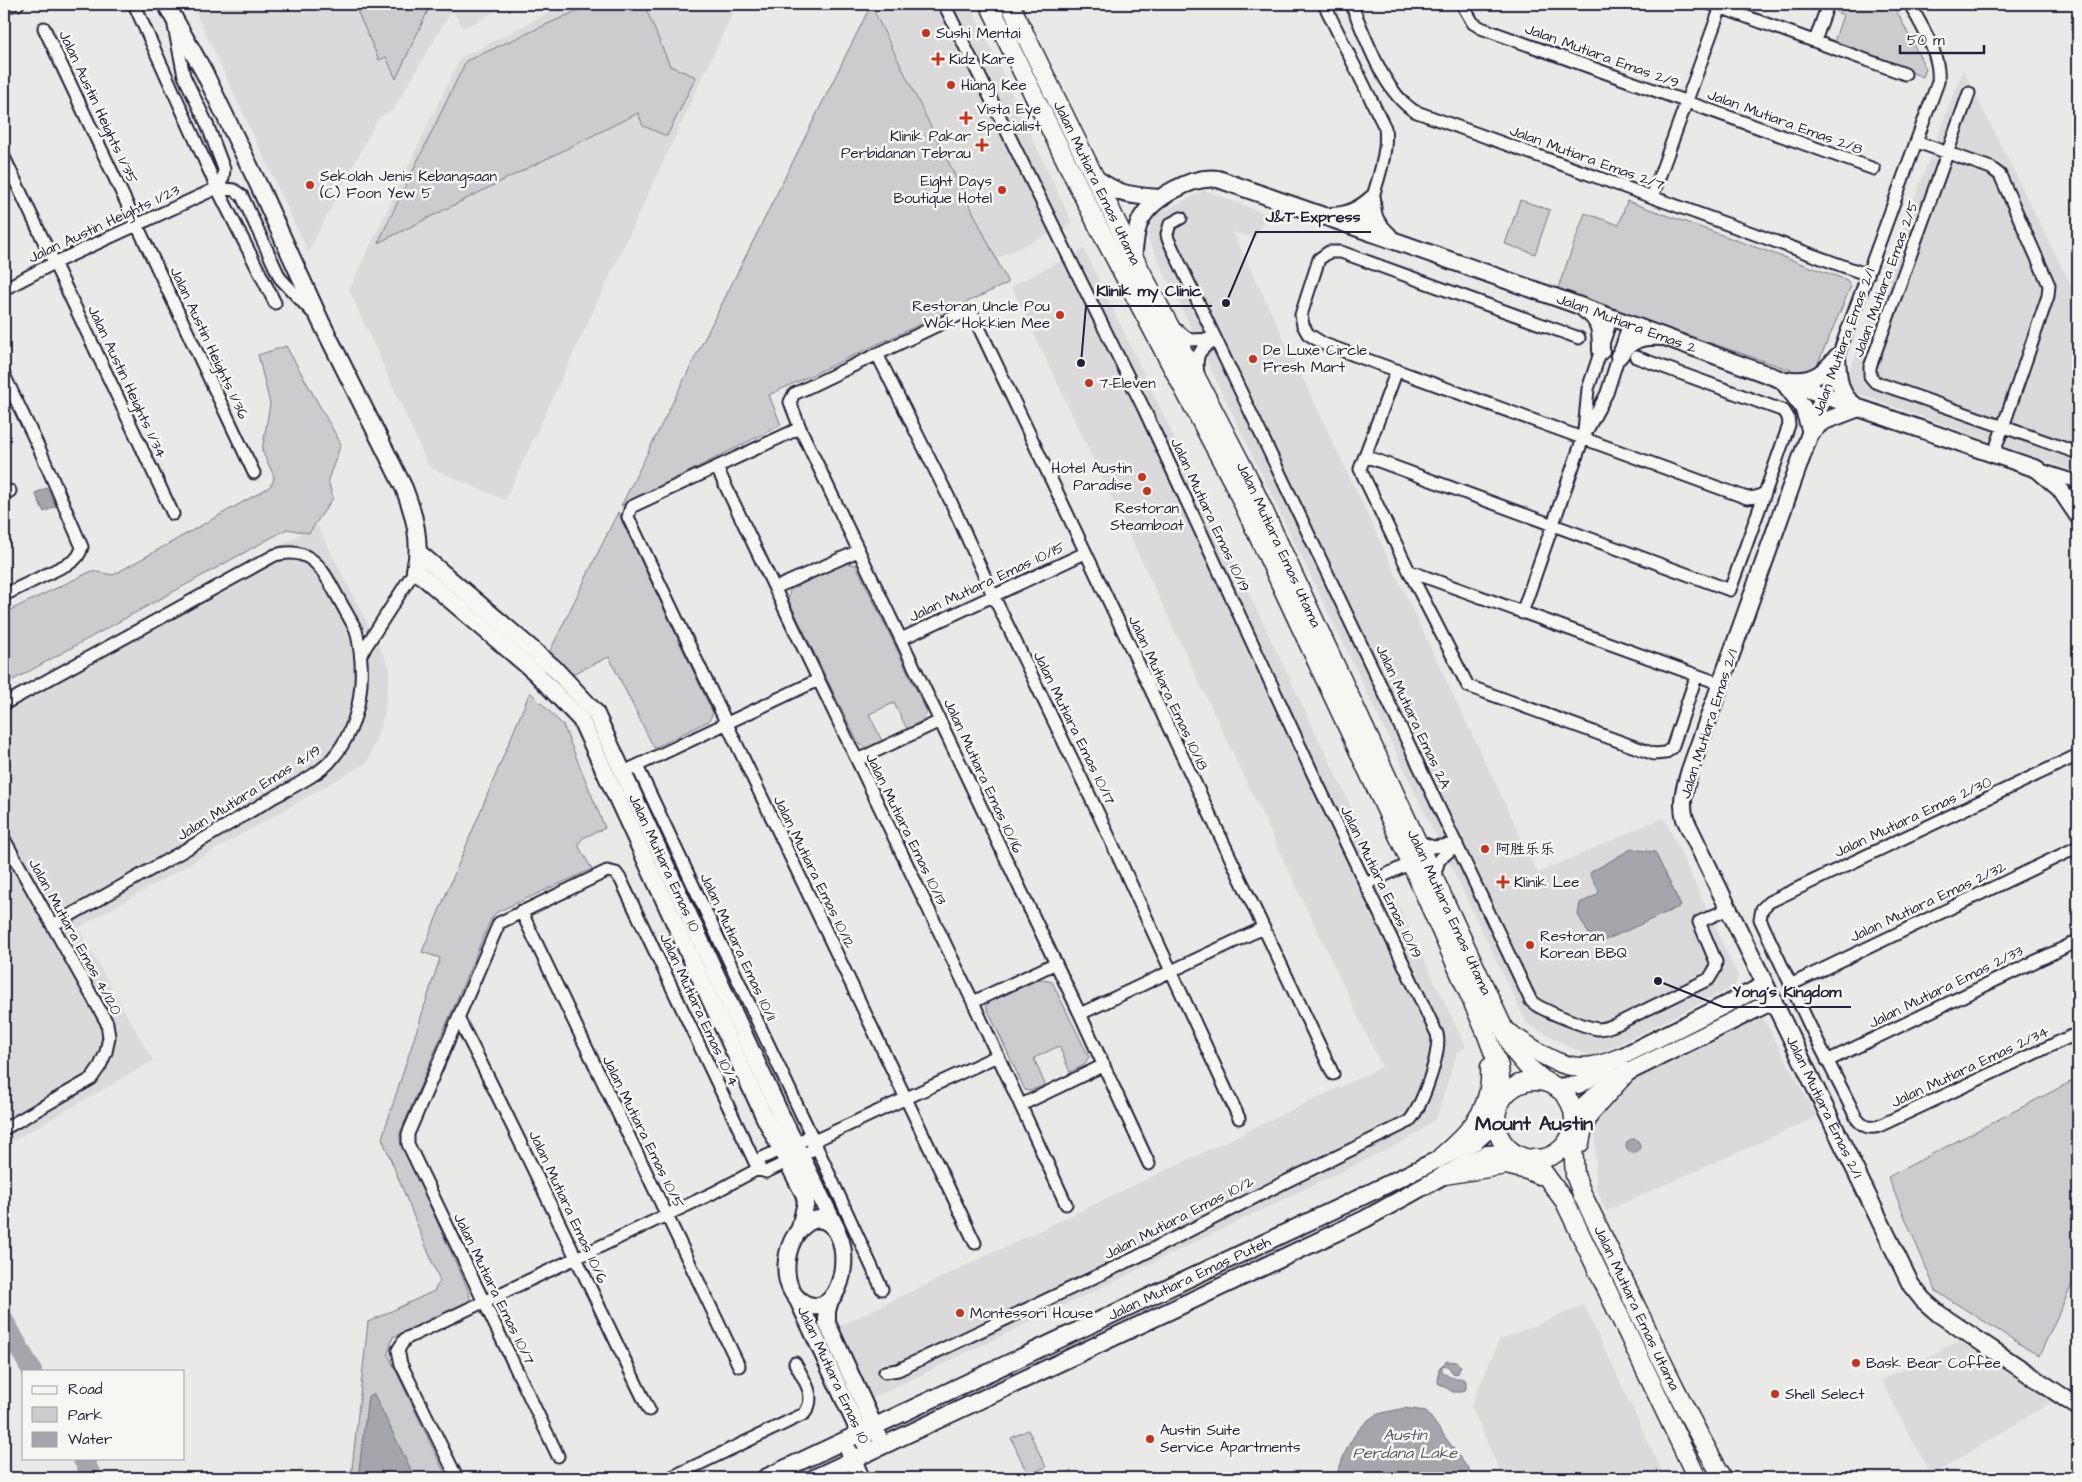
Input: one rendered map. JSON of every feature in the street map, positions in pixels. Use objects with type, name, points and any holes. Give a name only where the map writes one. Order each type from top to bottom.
[{"type":"main road","name":"Jalan Mutiara Emas Utama","points":[[989,4],[997,12],[1098,226],[1233,482],[1411,863],[1487,1036],[1499,1067],[1502,1099]]},
{"type":"main road","name":"Jalan Mutiara Emas Utama","points":[[1010,4],[1133,256],[1248,477],[1514,1051],[1527,1066],[1552,1085]]},
{"type":"main road","points":[[1504,1031],[1555,1062],[1586,1068],[1603,1065],[1623,1065]]},
{"type":"main road","points":[[1441,1157],[1470,1131],[1485,1102],[1491,1080],[1487,1036]]},
{"type":"main road","points":[[1582,1196],[1580,1145],[1583,1128],[1590,1112],[1623,1065]]},
{"type":"main road","points":[[1532,1081],[1552,1085],[1565,1095],[1572,1106],[1573,1124],[1568,1141],[1553,1154],[1533,1158],[1523,1157],[1514,1152],[1500,1137],[1496,1118],[1502,1099],[1517,1085],[1532,1081]]},
{"type":"main road","name":"Jalan Mutiara Emas Utama","points":[[1573,1124],[1575,1175],[1582,1196],[1704,1446],[1723,1478]]},
{"type":"main road","name":"Jalan Mutiara Emas Utama","points":[[1533,1158],[1565,1202],[1697,1478]]},
{"type":"main road","points":[[1445,1175],[1506,1165],[1543,1177],[1565,1202]]},
{"type":"street","points":[[4,7],[18,4]]},
{"type":"street","points":[[134,4],[217,188],[275,303]]},
{"type":"street","name":"Jalan Mutiara Emas 10/19","points":[[944,4],[1148,418],[1270,682],[1437,1034],[1439,1043]]},
{"type":"street","points":[[1324,4],[1385,128],[1384,152],[1363,228]]},
{"type":"street","name":"Jalan Mutiara Emas 2/7","points":[[1352,4],[1388,85],[1400,100],[1414,111],[1868,276]]},
{"type":"street","name":"Jalan Mutiara Emas 2/9","points":[[1462,4],[1473,23],[1481,28],[1686,102]]},
{"type":"street","points":[[1815,41],[1828,4]]},
{"type":"street","name":"Jalan Mutiara Emas 2/1","points":[[1910,4],[1936,56],[1939,73],[1938,82],[1837,357],[1690,770],[1682,802],[1685,819],[1911,1285],[1923,1300],[1939,1314],[2078,1407]]},
{"type":"street","points":[[1652,197],[1718,5],[1905,74]]},
{"type":"street","points":[[169,9],[184,76],[207,124],[224,169],[223,178],[217,188]]},
{"type":"street","points":[[169,9],[204,72],[260,188],[321,322],[404,488],[415,525],[418,552],[415,570],[361,654]]},
{"type":"street","name":"Jalan Austin Heights 1/35","points":[[44,28],[136,225]]},
{"type":"street","name":"Jalan Mutiara Emas 2/5","points":[[1970,93],[1870,367],[1870,372],[1875,382],[2078,453]]},
{"type":"street","name":"Jalan Mutiara Emas 2/8","points":[[1686,102],[1874,169]]},
{"type":"street","points":[[1917,142],[1991,168],[2000,175],[2049,285],[2048,296],[2002,425],[1994,453]]},
{"type":"street","name":"Jalan Austin Heights 1/34","points":[[4,157],[172,514]]},
{"type":"street","points":[[1094,177],[1118,193],[1158,198]]},
{"type":"street","name":"Jalan Mutiara Emas 2","points":[[1133,256],[1140,221],[1158,198],[1196,180],[1210,178],[1363,228],[1781,378],[1859,408],[2037,469],[2060,489],[2078,516]]},
{"type":"street","points":[[217,188],[234,190],[242,196],[280,278],[321,322]]},
{"type":"street","name":"Jalan Austin Heights 1/23","points":[[4,289],[54,263],[217,188]]},
{"type":"street","points":[[1326,216],[1347,215],[1358,211],[1372,199]]},
{"type":"street","points":[[1372,199],[1372,215],[1376,222],[1393,239]]},
{"type":"street","name":"Jalan Mutiara Emas 2A","points":[[1181,218],[1170,224],[1167,234],[1168,239],[1532,1001],[1542,1009],[1595,1028],[1607,1028],[1617,1024],[1709,979],[1716,962],[1699,922],[1728,909]]},
{"type":"street","name":"Jalan Austin Heights 1/36","points":[[136,225],[254,473]]},
{"type":"street","points":[[1579,338],[1341,252],[1329,252],[1319,260],[1302,315],[1303,325],[1308,334],[1324,344],[1747,498],[1766,493]]},
{"type":"street","points":[[1569,302],[1588,311],[1600,325],[1601,351]]},
{"type":"street","name":"Jalan Mutiara Emas 10/18","points":[[878,354],[963,313],[972,314],[1333,1074]]},
{"type":"street","points":[[1583,438],[1588,389],[1612,317]]},
{"type":"street","points":[[1167,322],[1190,340],[1215,339]]},
{"type":"street","points":[[1522,613],[1583,438],[1607,393],[1629,323]]},
{"type":"street","points":[[1619,356],[1633,340],[1659,337],[1678,341]]},
{"type":"street","points":[[1200,385],[1197,358],[1201,350],[1215,339]]},
{"type":"street","name":"Jalan Mutiara Emas 10/16","points":[[878,354],[794,394],[790,402],[800,428],[858,551],[1056,963],[1150,1164]]},
{"type":"street","name":"Jalan Mutiara Emas 10/17","points":[[878,354],[950,502],[1239,1118]]},
{"type":"street","points":[[1365,456],[1730,590],[1789,425],[1788,417],[1784,411],[1636,357]]},
{"type":"street","points":[[1781,378],[1802,381],[1813,378],[1837,357]]},
{"type":"street","points":[[1837,357],[1843,392],[1851,403],[1859,408]]},
{"type":"street","points":[[1397,370],[1360,469],[1409,571],[1468,686],[1654,754],[1664,753],[1672,748],[1696,676]]},
{"type":"street","points":[[4,375],[82,547],[81,554],[70,563],[4,595]]},
{"type":"street","points":[[1781,378],[1803,407],[1811,432],[1822,422],[1859,408]]},
{"type":"street","points":[[717,468],[800,428]]},
{"type":"street","name":"Jalan Mutiara Emas 10/12","points":[[717,468],[631,507],[627,514],[725,723],[907,1098],[975,1243]]},
{"type":"street","name":"Jalan Mutiara Emas 10/13","points":[[717,468],[1021,1105],[1066,1204]]},
{"type":"street","points":[[2037,469],[2078,482]]},
{"type":"street","points":[[775,588],[858,551]]},
{"type":"street","name":"Jalan Mutiara Emas 10","points":[[418,552],[553,666],[595,712],[791,1152],[837,1230]]},
{"type":"street","name":"Jalan Mutiara Emas 4/19","points":[[4,704],[275,555],[282,553],[302,555],[314,560],[322,568],[356,630],[361,654],[360,692],[354,720],[342,746],[327,765],[224,828],[53,926]]},
{"type":"street","name":"Jalan Mutiara Emas 10/15","points":[[901,639],[1084,553]]},
{"type":"street","name":"Jalan Mutiara Emas 10","points":[[415,570],[536,673],[582,720],[622,772]]},
{"type":"street","points":[[1409,571],[1721,684]]},
{"type":"street","points":[[622,772],[818,680]]},
{"type":"street","points":[[857,760],[940,720]]},
{"type":"street","name":"Jalan Mutiara Emas 2/30","points":[[1790,985],[1761,924],[1762,909],[1769,902],[2078,755]]},
{"type":"street","name":"Jalan Mutiara Emas 10/11","points":[[630,790],[814,1141],[882,1289]]},
{"type":"street","name":"Jalan Mutiara Emas 4/120","points":[[4,839],[107,1022],[108,1037],[106,1052],[100,1066],[91,1079],[4,1129]]},
{"type":"street","points":[[1417,841],[1433,848],[1457,844]]},
{"type":"street","points":[[1434,877],[1439,860],[1457,844]]},
{"type":"street","name":"Jalan Mutiara Emas 2/32","points":[[1790,985],[2078,847]]},
{"type":"street","points":[[1366,884],[1411,863]]},
{"type":"street","name":"Jalan Mutiara Emas 10/4","points":[[521,911],[606,871],[616,873],[758,1169]]},
{"type":"street","points":[[458,1018],[496,925],[501,920],[521,911]]},
{"type":"street","name":"Jalan Mutiara Emas 10/5","points":[[521,911],[739,1366]]},
{"type":"street","points":[[1080,1014],[1263,928]]},
{"type":"street","name":"Jalan Mutiara Emas 2/33","points":[[1828,1061],[2078,941]]},
{"type":"street","points":[[972,1002],[1056,963]]},
{"type":"street","points":[[1573,1124],[1585,1104],[1612,1080],[1623,1065],[1765,985]]},
{"type":"street","points":[[1790,985],[1828,1061]]},
{"type":"street","points":[[1552,1085],[1578,1085],[1590,1078],[1773,1001]]},
{"type":"street","name":"Jalan Mutiara Emas 10/7","points":[[458,1018],[408,1134],[410,1149],[558,1456]]},
{"type":"street","name":"Jalan Mutiara Emas 10/6","points":[[458,1018],[499,1096],[649,1410]]},
{"type":"street","name":"Jalan Mutiara Emas 2/34","points":[[1828,1061],[1857,1119],[1864,1126],[1874,1128],[2078,1032]]},
{"type":"street","name":"Jalan Mutiara Emas 10/2","points":[[884,1372],[898,1370],[1006,1319],[1408,1122],[1419,1108],[1439,1050],[1439,1043]]},
{"type":"street","points":[[457,1478],[401,1364],[398,1350],[405,1339],[758,1169],[766,1172],[806,1138],[814,1141],[997,1056]]},
{"type":"street","points":[[1021,1105],[1104,1065]]},
{"type":"street","name":"Jalan Mutiara Emas Puteh","points":[[764,1478],[1357,1199],[1476,1141],[1496,1118]]},
{"type":"street","name":"Jalan Mutiara Emas 10","points":[[791,1152],[806,1202],[800,1228]]},
{"type":"street","name":"Jalan Mutiara Emas Puteh","points":[[814,1478],[834,1474],[853,1460],[1365,1219],[1487,1154],[1514,1152]]},
{"type":"street","points":[[819,1219],[827,1221],[837,1230],[843,1246],[841,1278],[830,1300],[823,1304],[814,1306],[806,1304],[797,1298],[791,1290],[786,1272],[789,1249],[800,1228],[808,1221],[819,1219]]},
{"type":"street","points":[[1228,1259],[1238,1279]]},
{"type":"street","name":"Jalan Mutiara Emas 10","points":[[797,1298],[811,1328],[858,1410],[876,1450]]},
{"type":"street","name":"Jalan Mutiara Emas 10","points":[[830,1300],[826,1312],[827,1323],[858,1410]]},
{"type":"street","points":[[811,1328],[827,1323]]},
{"type":"street","points":[[670,1478],[804,1414],[810,1404],[811,1395],[795,1363]]},
{"type":"street","points":[[834,1474],[824,1449],[845,1429],[858,1410],[880,1414],[906,1411]]},
{"type":"street","points":[[844,1440],[862,1478]]},
{"type":"street","points":[[862,1478],[864,1464],[876,1450]]},
{"type":"shaded area","name":"Sekolah Jenis Kebangsaan (C) Foon Yew 5","points":[[192,4],[511,4],[463,28],[452,10],[393,110],[378,118],[308,252]]},
{"type":"shaded area","points":[[566,4],[737,4],[505,500],[429,467],[349,290],[460,58]]},
{"type":"shaded area","points":[[872,4],[970,4],[1072,223],[996,259]]},
{"type":"shaded area","points":[[1963,69],[2078,300],[2078,473],[1853,392],[1847,378]]},
{"type":"shaded area","points":[[1205,190],[1266,214],[1256,239],[1233,232],[1538,873],[1664,817],[1738,976],[1735,986],[1591,1058],[1527,1024],[1147,237],[1153,216]]},
{"type":"shaded area","points":[[1084,249],[1466,1047],[1457,1052],[1436,1119],[1409,1139],[871,1399],[837,1327],[1382,1067],[1011,286]]},
{"type":"shaded area","points":[[317,525],[390,668],[384,715],[368,762],[78,928],[153,1061],[4,1146],[4,696]]},
{"type":"shaded area","points":[[1763,1018],[1817,1117],[1606,1211],[1596,1187],[1595,1117],[1641,1070]]},
{"type":"shaded area","points":[[1584,1305],[1665,1478],[1503,1478],[1471,1406],[1499,1340]]},
{"type":"shaded area","points":[[1959,1341],[2053,1401],[1931,1476],[1881,1380]]},
{"type":"green space","points":[[354,4],[431,4],[396,79],[386,57],[379,60]]},
{"type":"green space","points":[[592,4],[644,4],[670,66],[696,77],[667,136],[643,126],[638,113],[378,243],[466,61]]},
{"type":"green space","points":[[1840,4],[1893,4],[1926,69],[1923,77],[1834,42],[1843,15],[1836,12]]},
{"type":"green space","points":[[871,5],[1008,283],[769,395],[781,425],[621,506]]},
{"type":"green space","points":[[1520,200],[1550,210],[1535,254],[1505,244]]},
{"type":"green space","points":[[1627,201],[1847,280],[1851,286],[1816,368],[1802,374],[1557,291],[1585,213],[1619,225]]},
{"type":"green space","points":[[286,346],[341,444],[328,480],[333,498],[309,533],[287,529],[4,685],[4,613],[92,571],[113,575],[268,488],[273,482],[274,476],[262,451],[270,404],[258,355]]},
{"type":"green space","points":[[618,512],[713,713],[709,721],[654,748],[609,657],[568,676],[549,653]]},
{"type":"green space","points":[[845,563],[856,565],[927,712],[923,720],[907,729],[894,703],[869,714],[882,741],[867,748],[858,743],[788,599],[790,590]]},
{"type":"green space","points":[[530,692],[563,725],[605,828],[583,838],[579,843],[579,847],[592,869],[497,912],[491,919],[400,1133],[400,1140],[469,1292],[470,1298],[468,1302],[393,1337],[388,1354],[447,1478],[351,1478],[368,1322],[434,1291],[440,1281],[382,1138],[440,958],[422,952]]},
{"type":"green space","points":[[1040,979],[1052,982],[1089,1057],[1084,1065],[1070,1072],[1059,1046],[1034,1058],[1045,1085],[1029,1091],[1025,1090],[986,1006],[990,1002]]},
{"type":"green space","points":[[2078,1078],[2078,1272],[2039,1356],[1936,1291],[1888,1177]]},
{"type":"green space","points":[[1028,1430],[1046,1467],[1028,1475],[1011,1438]]},
{"type":"water","points":[[47,488],[56,506],[44,512],[35,493]]},
{"type":"water","points":[[1631,849],[1655,852],[1681,906],[1597,944],[1594,943],[1578,915],[1580,903],[1597,895],[1599,891],[1590,875],[1591,872]]},
{"type":"water","points":[[1630,1139],[1636,1139],[1640,1146],[1636,1153],[1630,1153],[1626,1149],[1626,1143]]},
{"type":"water","points":[[1447,1361],[1457,1362],[1461,1366],[1457,1374],[1452,1373],[1450,1368],[1445,1365],[1442,1366],[1442,1371],[1450,1377],[1461,1378],[1466,1381],[1466,1389],[1463,1392],[1453,1392],[1438,1383],[1439,1368]]},
{"type":"water","points":[[374,1394],[415,1478],[358,1478],[368,1396]]},
{"type":"water","name":"Austin Perdana Lake","points":[[1404,1408],[1426,1411],[1475,1478],[1336,1478],[1349,1445],[1364,1424],[1378,1414]]},
{"type":"waterway","points":[[4,1321],[31,1370]]},
{"type":"waterway","points":[[83,1460],[93,1478]]},
{"type":"place","name":"Sushi Mentai","points":[[926,33]]},
{"type":"place","name":"Kidz Kare","points":[[938,59]]},
{"type":"place","name":"Hiang Kee","points":[[951,85]]},
{"type":"place","name":"Vista Eye Specialist","points":[[966,118]]},
{"type":"place","name":"Klinik Pakar Perbidanan Tebrau","points":[[982,145]]},
{"type":"place","name":"Sekolah Jenis Kebangsaan (C) Foon Yew 5","points":[[310,185]]},
{"type":"place","name":"Eight Days Boutique Hotel","points":[[1002,190]]},
{"type":"place","name":"J&T Express","points":[[1226,303]]},
{"type":"place","name":"Restoran Uncle Pou Wok Hokkien Mee","points":[[1060,315]]},
{"type":"place","name":"De Luxe Circle Fresh Mart","points":[[1253,359]]},
{"type":"place","name":"Klinik my Clinic","points":[[1081,363]]},
{"type":"place","name":"7-Eleven","points":[[1089,383]]},
{"type":"place","name":"Hotel Austin Paradise","points":[[1142,477]]},
{"type":"place","name":"Restoran Steamboat","points":[[1147,491]]},
{"type":"place","name":"阿胜乐乐","points":[[1485,849]]},
{"type":"place","name":"Klinik Lee","points":[[1503,882]]},
{"type":"place","name":"Restoran Korean BBQ","points":[[1530,945]]},
{"type":"place","name":"Yong's Kingdom","points":[[1658,981]]},
{"type":"place","name":"Montessori House","points":[[960,1313]]},
{"type":"place","name":"Bask Bear Coffee","points":[[1856,1363]]},
{"type":"place","name":"Shell Select","points":[[1775,1394]]},
{"type":"place","name":"Austin Suite Service Apartments","points":[[1150,1439]]},
{"type":"district","name":"Mount Austin","points":[[1534,1124]]}]
